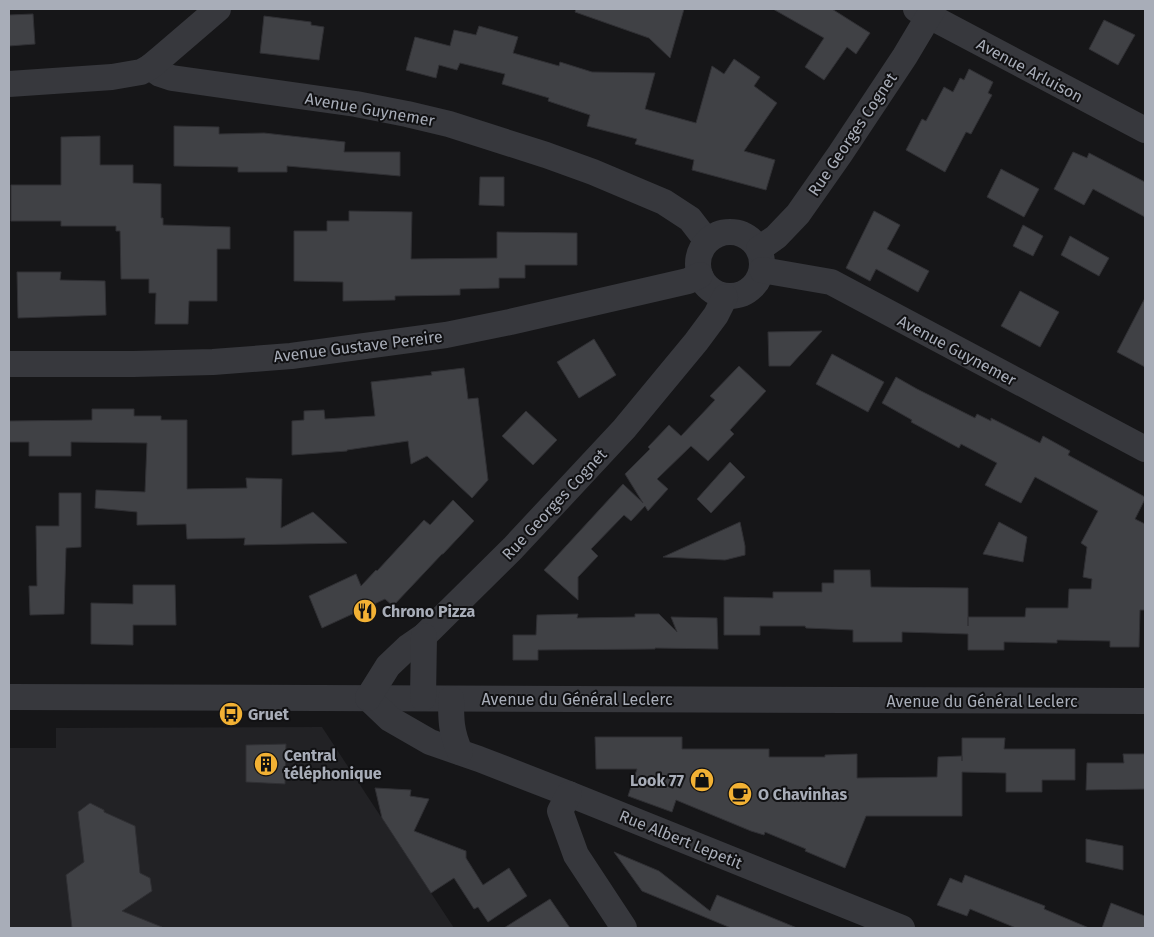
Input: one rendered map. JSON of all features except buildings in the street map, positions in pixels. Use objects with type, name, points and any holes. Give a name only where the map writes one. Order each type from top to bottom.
[{"type":"street","points":[[9,84],[130,75],[141,72],[150,67],[218,9]]},
{"type":"street","name":"Avenue Arluison","points":[[926,11],[1145,130]]},
{"type":"street","name":"Rue Georges Cognet","points":[[760,260],[776,237],[798,214],[840,154],[905,56],[926,11]]},
{"type":"street","name":"Avenue Guynemer","points":[[150,67],[160,74],[172,78],[356,104],[449,124],[577,166],[664,202],[690,219],[708,241]]},
{"type":"street","points":[[725,232],[745,235],[753,241],[760,260],[759,280],[753,288],[735,297],[717,294],[709,290],[700,275],[698,266],[698,257],[702,248],[716,235],[725,232]]},
{"type":"street","name":"Avenue Guynemer","points":[[760,260],[830,282],[1145,449]]},
{"type":"street","name":"Avenue Gustave Pereire","points":[[9,364],[213,362],[291,356],[446,335],[688,281],[700,275]]},
{"type":"street","name":"Rue Georges Cognet","points":[[368,698],[388,666],[408,647],[424,636],[513,548],[624,429],[696,342],[716,315],[725,296]]},
{"type":"street","points":[[423,698],[424,636]]},
{"type":"street","name":"Avenue du Général Leclerc","points":[[9,697],[1145,701]]},
{"type":"street","name":"Rue Albert Lepetit","points":[[368,698],[390,719],[430,742],[569,794],[902,928]]},
{"type":"street","points":[[451,699],[453,738],[460,752]]},
{"type":"street","points":[[569,794],[560,811],[576,855],[624,928]]},
{"type":"shaded area","points":[[322,727],[454,928],[9,928],[9,748],[56,748],[56,728]]},
{"type":"place","name":"Chrono Pizza","points":[[365,611]]},
{"type":"place","name":"Gruet","points":[[231,714]]},
{"type":"place","name":"Central téléphonique","points":[[266,764]]},
{"type":"place","name":"Look 77","points":[[702,780]]},
{"type":"place","name":"O Chavinhas","points":[[740,794]]}]
